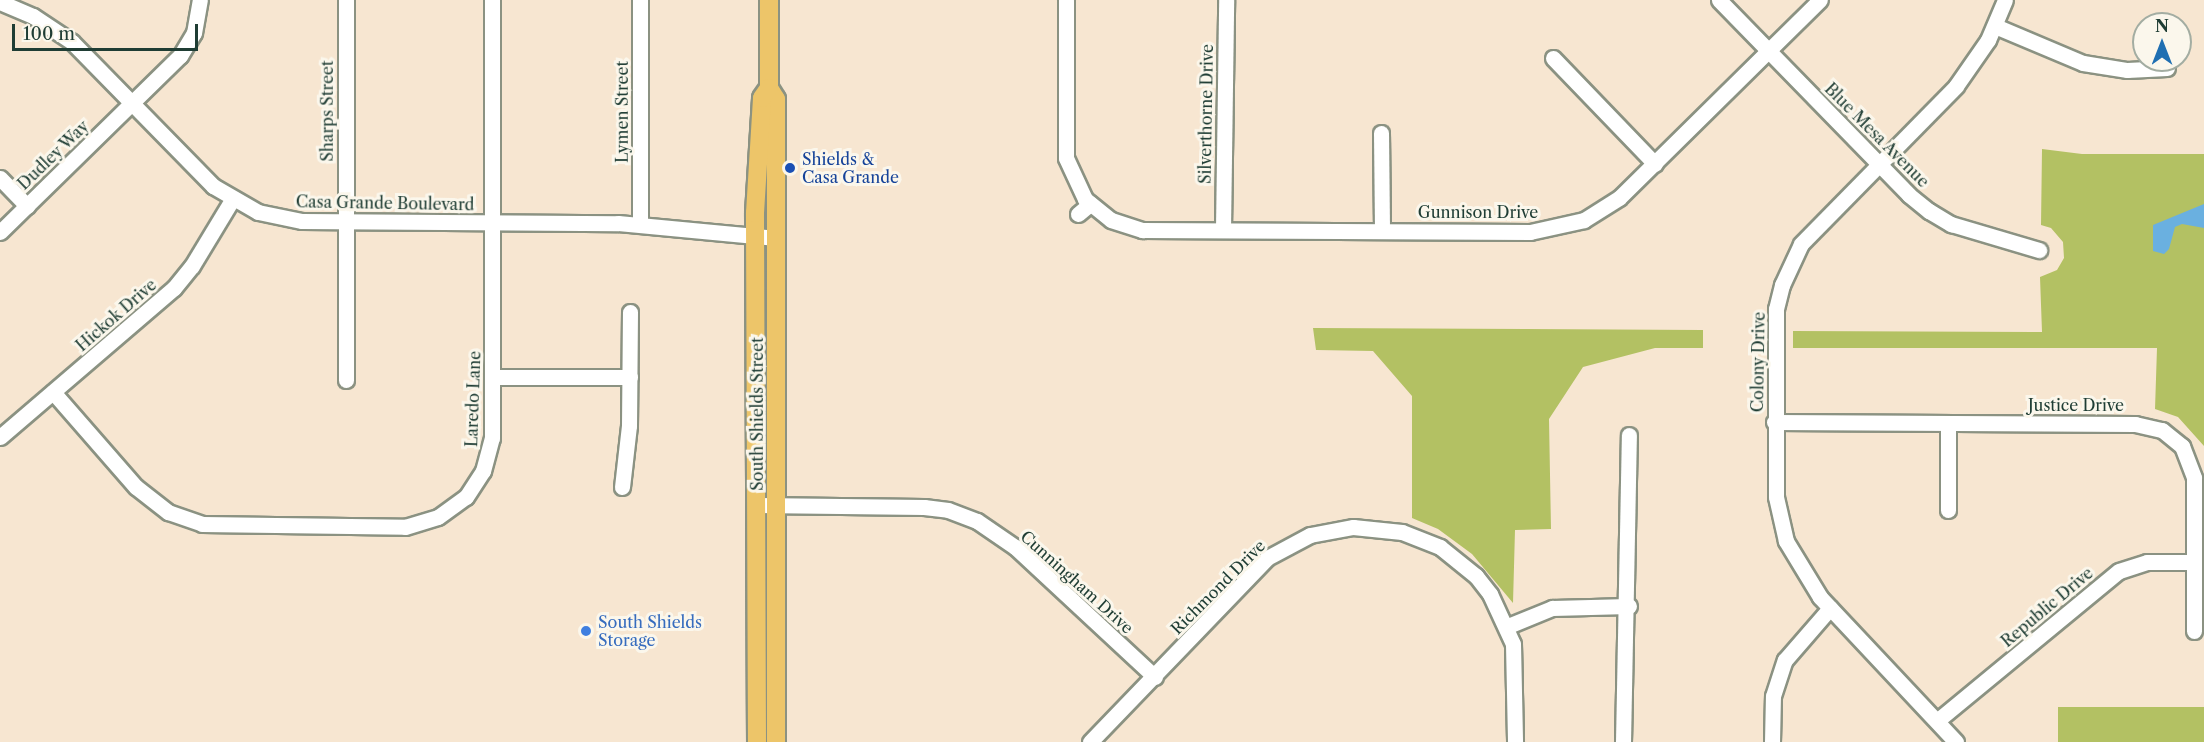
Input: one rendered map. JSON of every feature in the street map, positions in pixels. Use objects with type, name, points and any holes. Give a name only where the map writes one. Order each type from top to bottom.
[{"type":"main road","name":"South Shields Street","points":[[769,0],[769,88],[776,99],[776,742]]},
{"type":"main road","name":"South Shields Street","points":[[757,742],[756,237],[762,98],[769,88]]},
{"type":"street","name":"Dudley Way","points":[[0,232],[132,104],[189,44],[198,20],[200,0]]},
{"type":"street","name":"Sharps Street","points":[[346,0],[346,380]]},
{"type":"street","name":"Laredo Lane","points":[[53,392],[136,487],[153,502],[185,519],[220,527],[395,528],[438,517],[475,486],[489,455],[492,438],[490,222],[492,0]]},
{"type":"street","name":"Lymen Street","points":[[640,0],[640,224]]},
{"type":"street","name":"Gunnison Drive","points":[[1066,0],[1066,158],[1077,186],[1090,204],[1111,220],[1142,230],[1382,229],[1530,232],[1568,226],[1603,210],[1655,164],[1820,0]]},
{"type":"street","name":"Silverthorne Drive","points":[[1223,229],[1226,0]]},
{"type":"street","name":"Blue Mesa Avenue","points":[[1719,0],[1909,195],[1951,224],[2039,250]]},
{"type":"street","name":"Colony Drive","points":[[1956,742],[1807,581],[1786,541],[1776,497],[1774,422],[1776,309],[1791,262],[1817,225],[1956,86],[1995,26],[2004,0]]},
{"type":"street","name":"Casa Grande Boulevard","points":[[0,2],[28,6],[72,42],[213,186],[232,200],[281,219],[345,222],[640,224],[776,238]]},
{"type":"street","points":[[1995,26],[2084,63],[2132,70]]},
{"type":"street","points":[[1553,58],[1655,164]]},
{"type":"street","points":[[1381,133],[1382,229]]},
{"type":"street","points":[[0,178],[27,206]]},
{"type":"street","name":"Hickok Drive","points":[[0,437],[174,288],[232,200]]},
{"type":"street","points":[[1078,214],[1090,204]]},
{"type":"street","points":[[622,487],[630,377],[630,312]]},
{"type":"street","points":[[493,376],[630,377]]},
{"type":"street","name":"Justice Drive","points":[[1774,422],[2135,423],[2162,430],[2182,446],[2193,468],[2194,632]]},
{"type":"street","points":[[1948,423],[1948,510]]},
{"type":"street","points":[[1623,742],[1629,606],[1629,435]]},
{"type":"street","name":"Cunningham Drive","points":[[757,505],[924,507],[948,510],[977,521],[1015,547],[1155,677]]},
{"type":"street","name":"Richmond Drive","points":[[1090,742],[1267,558],[1291,543],[1330,530],[1385,529],[1440,547],[1476,576],[1508,626]]},
{"type":"street","name":"Republic Drive","points":[[1938,720],[2119,571],[2147,562],[2194,562]]},
{"type":"street","points":[[1515,742],[1516,668],[1508,626],[1552,608],[1629,606]]},
{"type":"street","points":[[1772,742],[1773,696],[1782,669],[1796,644],[1830,608]]},
{"type":"green space","points":[[2042,149],[2082,154],[2204,154],[2204,446],[2178,417],[2155,409],[2157,348],[1793,348],[1793,331],[2042,332],[2040,277],[2057,270],[2064,258],[2063,242],[2051,228],[2041,225]]},
{"type":"green space","points":[[1313,328],[1703,330],[1703,348],[1655,348],[1583,367],[1549,419],[1551,529],[1515,530],[1513,603],[1472,554],[1438,529],[1412,518],[1412,396],[1373,351],[1316,350]]},
{"type":"green space","points":[[2058,707],[2204,707],[2204,742],[2058,742]]},
{"type":"water","points":[[2204,204],[2204,228],[2182,224],[2175,227],[2169,249],[2164,254],[2153,251],[2153,225]]},
{"type":"place","name":"Shields & Casa Grande","points":[[790,168]]},
{"type":"place","name":"South Shields Storage","points":[[586,631]]}]
